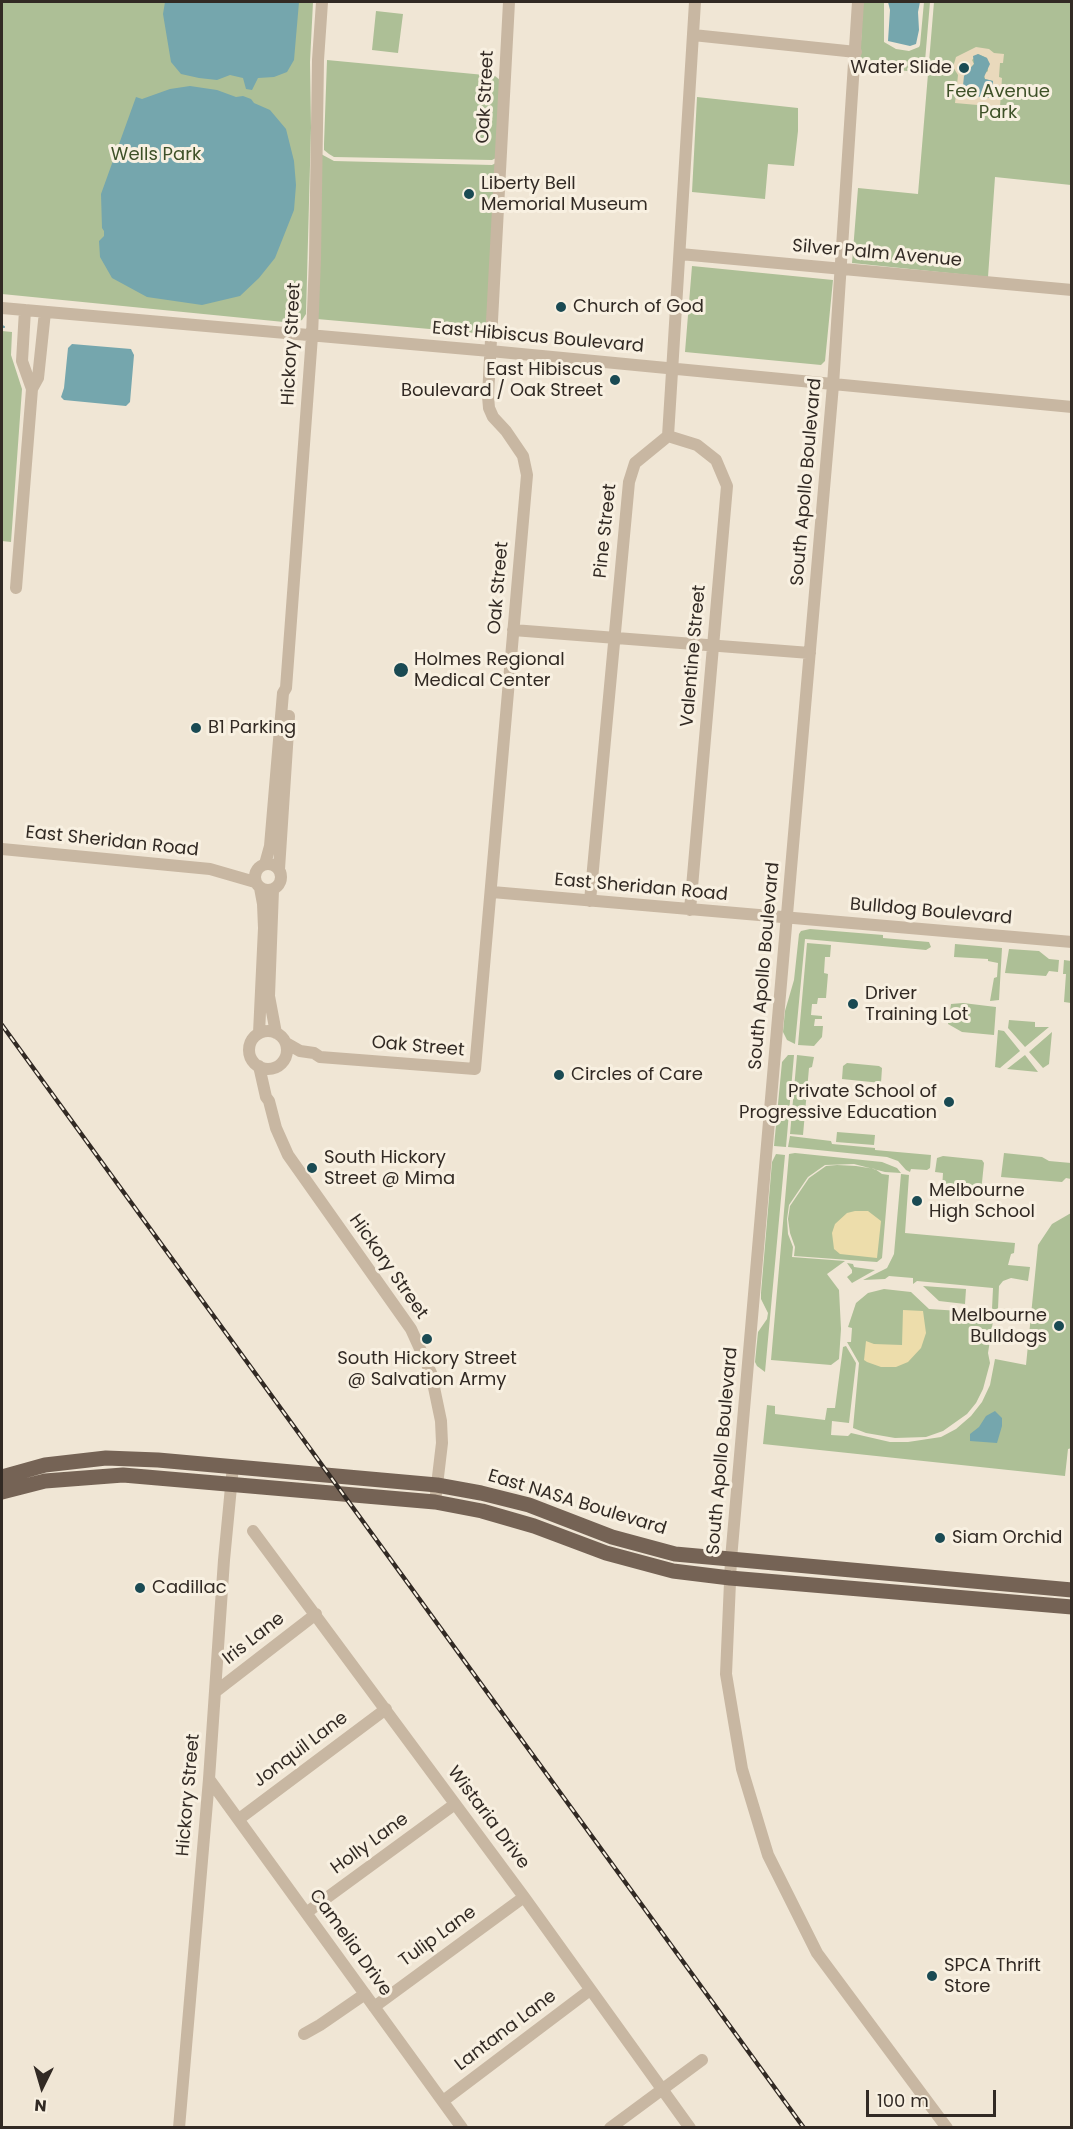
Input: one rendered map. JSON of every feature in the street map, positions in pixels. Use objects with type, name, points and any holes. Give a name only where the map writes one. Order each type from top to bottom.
[{"type":"main road","name":"East NASA Boulevard","points":[[2,1477],[45,1466],[106,1458],[233,1466],[437,1485],[529,1505],[612,1537],[675,1554],[1071,1590]]},
{"type":"main road","name":"East NASA Boulevard","points":[[2,1492],[45,1480],[123,1475],[435,1502],[482,1510],[534,1526],[606,1553],[673,1570],[730,1578],[1071,1606]]},
{"type":"main road","points":[[606,1553],[612,1537]]},
{"type":"street","name":"Hickory Street","points":[[279,869],[283,693],[286,688],[312,336],[318,60],[322,2]]},
{"type":"street","name":"Oak Street","points":[[280,1064],[320,1057],[475,1069],[527,475],[523,456],[493,417],[489,408],[488,396],[509,2]]},
{"type":"street","points":[[668,436],[695,2]]},
{"type":"street","name":"South Apollo Boulevard","points":[[858,2],[833,385],[731,1559],[726,1674],[742,1770],[768,1855],[817,1953],[947,2127]]},
{"type":"street","points":[[693,35],[856,52]]},
{"type":"street","name":"Silver Palm Avenue","points":[[680,254],[1071,290]]},
{"type":"street","name":"East Hibiscus Boulevard","points":[[2,308],[490,351],[1071,407]]},
{"type":"street","points":[[25,310],[22,361],[32,389]]},
{"type":"street","points":[[16,588],[32,389],[38,378],[45,312]]},
{"type":"street","name":"Pine Street","points":[[590,901],[628,482],[636,463],[668,436]]},
{"type":"street","name":"Valentine Street","points":[[668,436],[698,445],[716,460],[727,486],[690,910]]},
{"type":"street","points":[[513,630],[810,653]]},
{"type":"street","name":"Hickory Street","points":[[262,865],[270,846],[280,776]]},
{"type":"street","name":"East Sheridan Road","points":[[2,849],[218,871],[246,869],[262,865]]},
{"type":"street","points":[[258,885],[266,891],[278,887],[281,881],[279,869],[273,865],[262,865],[255,873],[258,885],[263,904],[264,928],[260,1033]]},
{"type":"street","name":"East Sheridan Road","points":[[218,871],[258,885]]},
{"type":"street","points":[[273,890],[269,996],[276,1033]]},
{"type":"street","name":"East Sheridan Road","points":[[492,892],[787,919]]},
{"type":"street","name":"Bulldog Boulevard","points":[[787,919],[1071,942]]},
{"type":"street","points":[[267,1031],[276,1033],[286,1043],[287,1052],[280,1064],[267,1068],[259,1066],[252,1059],[249,1049],[253,1039],[267,1031]]},
{"type":"street","name":"Oak Street","points":[[286,1043],[300,1052],[314,1053],[320,1057]]},
{"type":"street","name":"Hickory Street","points":[[268,1101],[270,1082],[280,1064]]},
{"type":"street","name":"Hickory Street","points":[[259,1066],[276,1128],[288,1155],[411,1329],[431,1372],[441,1421],[442,1443],[435,1502]]},
{"type":"street","name":"Hickory Street","points":[[179,2127],[233,1466]]},
{"type":"street","name":"Wistaria Drive","points":[[253,1531],[524,1897],[690,2127]]},
{"type":"street","name":"Iris Lane","points":[[215,1692],[316,1614]]},
{"type":"street","name":"Jonquil Lane","points":[[238,1819],[386,1709]]},
{"type":"street","name":"Camelia Drive","points":[[209,1779],[462,2127]]},
{"type":"street","name":"Holly Lane","points":[[306,1913],[455,1804]]},
{"type":"street","name":"Tulip Lane","points":[[374,2007],[524,1897]]},
{"type":"street","name":"Lantana Lane","points":[[443,2101],[591,1990]]},
{"type":"street","points":[[304,2034],[364,1994]]},
{"type":"street","points":[[610,2127],[702,2060]]},
{"type":"green space","name":"Wells Park","points":[[2,2],[313,2],[306,314],[302,320],[294,323],[2,294]]},
{"type":"green space","points":[[863,2],[884,2],[884,42],[896,49],[909,51],[920,45],[924,2],[930,2],[924,73],[863,66],[863,62],[860,61]]},
{"type":"green space","name":"Fee Avenue Park","points":[[934,2],[1071,2],[1071,185],[995,177],[988,277],[852,263],[858,188],[918,194]]},
{"type":"green space","points":[[376,11],[403,14],[398,53],[372,50]]},
{"type":"green space","points":[[327,60],[495,76],[500,80],[496,158],[492,160],[334,157],[324,150]]},
{"type":"green space","points":[[697,97],[798,108],[794,166],[768,164],[765,199],[692,192]]},
{"type":"green space","points":[[321,154],[334,161],[492,165],[496,163],[486,334],[317,319]]},
{"type":"green space","points":[[692,266],[833,280],[825,361],[821,365],[685,352]]},
{"type":"green space","points":[[2,331],[12,332],[11,355],[22,389],[11,542],[2,541]]},
{"type":"green space","points":[[810,929],[883,935],[883,938],[929,942],[931,947],[926,950],[805,939],[795,1044],[787,1040],[783,1032],[785,1011],[794,980],[799,934],[801,931]]},
{"type":"green space","points":[[807,943],[831,945],[830,957],[825,957],[824,973],[828,974],[826,998],[818,998],[817,1004],[812,1004],[811,1015],[822,1016],[822,1019],[815,1019],[814,1026],[823,1026],[822,1037],[814,1046],[798,1045]]},
{"type":"green space","points":[[955,944],[1002,948],[999,1000],[990,1001],[994,978],[997,977],[998,963],[988,961],[988,959],[954,957]]},
{"type":"green space","points":[[1009,949],[1039,951],[1049,959],[1059,960],[1058,972],[1049,971],[1046,976],[1005,973]]},
{"type":"green space","points":[[1064,960],[1071,961],[1071,1003],[1064,1002],[1066,974],[1063,974]]},
{"type":"green space","points":[[951,1004],[996,1007],[994,1035],[962,1032],[948,1024]]},
{"type":"green space","points":[[1009,1020],[1035,1022],[1035,1027],[1049,1027],[1025,1047],[1008,1028]]},
{"type":"green space","points":[[998,1030],[1004,1031],[1020,1051],[1000,1068],[995,1067]]},
{"type":"green space","points":[[1052,1032],[1049,1064],[1043,1068],[1029,1052]]},
{"type":"green space","points":[[788,1055],[794,1055],[786,1147],[774,1146],[782,1062]]},
{"type":"green space","points":[[797,1055],[814,1057],[812,1067],[809,1068],[803,1135],[790,1134]]},
{"type":"green space","points":[[1025,1055],[1038,1072],[1007,1069]]},
{"type":"green space","points":[[847,1063],[879,1066],[882,1068],[881,1083],[842,1079],[843,1066]]},
{"type":"green space","points":[[837,1132],[875,1135],[874,1145],[836,1142]]},
{"type":"green space","points":[[790,1136],[831,1141],[832,1144],[875,1148],[875,1150],[931,1155],[930,1168],[927,1170],[911,1169],[910,1172],[898,1161],[887,1157],[788,1147]]},
{"type":"green space","points":[[1004,1153],[1071,1163],[1071,1179],[1066,1178],[1062,1182],[1001,1177]]},
{"type":"green space","points":[[776,1154],[785,1155],[765,1372],[755,1362],[758,1332],[767,1319],[768,1313],[761,1299],[761,1293],[772,1162]]},
{"type":"green space","points":[[789,1154],[882,1162],[897,1168],[901,1173],[885,1172],[854,1164],[825,1165],[808,1177],[789,1205],[787,1219],[788,1234],[793,1247],[792,1257],[845,1261],[827,1274],[839,1290],[841,1329],[839,1359],[831,1365],[771,1360]]},
{"type":"green space","points":[[943,1156],[982,1160],[984,1163],[981,1192],[942,1189],[943,1173],[935,1172],[937,1158]]},
{"type":"green space","points":[[826,1166],[875,1169],[882,1174],[889,1175],[882,1258],[877,1262],[794,1256],[795,1247],[788,1219],[790,1206],[809,1178]]},
{"type":"green space","points":[[901,1174],[909,1175],[905,1233],[1015,1243],[1014,1253],[1011,1254],[1008,1265],[1030,1267],[1028,1281],[1011,1278],[1003,1281],[999,1286],[998,1309],[992,1309],[993,1288],[917,1281],[913,1284],[913,1278],[889,1276],[885,1279],[863,1280],[887,1268],[894,1254]]},
{"type":"green space","points":[[1071,1213],[1072,1448],[1068,1449],[1065,1476],[763,1444],[767,1405],[775,1406],[775,1414],[825,1420],[827,1408],[835,1408],[843,1347],[846,1346],[856,1363],[849,1423],[832,1421],[831,1435],[848,1436],[851,1433],[890,1442],[908,1442],[941,1437],[956,1429],[982,1402],[990,1385],[995,1359],[1026,1365],[1038,1245],[1052,1224]]},
{"type":"green space","points":[[847,1263],[853,1264],[854,1267],[875,1270],[852,1283],[847,1277],[852,1270]]},
{"type":"green space","points":[[923,1286],[966,1289],[965,1304],[939,1301]]},
{"type":"green space","points":[[884,1289],[911,1292],[929,1309],[991,1313],[993,1321],[988,1353],[990,1363],[983,1389],[976,1403],[967,1414],[943,1431],[926,1437],[895,1438],[866,1433],[853,1428],[859,1363],[847,1342],[851,1342],[852,1328],[848,1327],[856,1303],[868,1293]]},
{"type":"sand","points":[[868,1211],[881,1221],[877,1258],[840,1254],[834,1249],[832,1233],[835,1224],[847,1213]]},
{"type":"sand","points":[[903,1310],[923,1311],[926,1333],[921,1348],[908,1362],[896,1367],[881,1367],[864,1360],[866,1341],[874,1344],[902,1345]]},
{"type":"shaded area","points":[[976,47],[1004,54],[1003,63],[1000,63],[999,77],[1002,78],[1000,107],[955,103],[958,75],[953,67],[956,57]],"holes":[[[978,54],[987,58],[988,71],[984,74],[985,79],[993,81],[963,95],[967,71],[974,64],[972,60]]]},
{"type":"water","points":[[165,2],[299,2],[294,60],[287,72],[274,77],[258,78],[252,90],[246,89],[243,78],[230,75],[217,80],[181,74],[171,62],[163,14]]},
{"type":"water","points":[[888,2],[920,2],[916,44],[910,46],[888,41],[890,10]]},
{"type":"water","points":[[978,54],[987,58],[990,64],[984,77],[993,81],[992,98],[962,95],[964,76],[974,64],[973,56]]},
{"type":"water","points":[[190,86],[217,90],[236,97],[243,96],[270,110],[286,129],[294,161],[296,185],[294,210],[275,258],[240,296],[202,305],[147,297],[112,278],[100,257],[99,241],[104,236],[101,194],[136,97],[142,99],[170,89]]},
{"type":"water","points":[[72,344],[131,349],[134,355],[130,402],[126,406],[64,400],[61,397],[68,348]]},
{"type":"water","points":[[995,1411],[1002,1418],[997,1443],[970,1441],[970,1434],[979,1427],[986,1416]]},
{"type":"railway","points":[[2,1025],[804,2128]]},
{"type":"place","name":"Water Slide","points":[[964,68]]},
{"type":"place","name":"Liberty Bell Memorial Museum","points":[[469,194]]},
{"type":"place","name":"Church of God","points":[[561,307]]},
{"type":"place","name":"East Hibiscus Boulevard / Oak Street","points":[[615,380]]},
{"type":"place","name":"Holmes Regional Medical Center","points":[[401,670]]},
{"type":"place","name":"B1 Parking","points":[[196,728]]},
{"type":"place","name":"Driver Training Lot","points":[[853,1004]]},
{"type":"place","name":"Circles of Care","points":[[559,1075]]},
{"type":"place","name":"Private School of Progressive Education","points":[[949,1102]]},
{"type":"place","name":"South Hickory Street @ Mima","points":[[312,1168]]},
{"type":"place","name":"Melbourne High School","points":[[917,1201]]},
{"type":"place","name":"Melbourne Bulldogs","points":[[1059,1326]]},
{"type":"place","name":"South Hickory Street @ Salvation Army","points":[[427,1339]]},
{"type":"place","name":"Siam Orchid","points":[[940,1538]]},
{"type":"place","name":"Cadillac","points":[[140,1588]]},
{"type":"place","name":"SPCA Thrift Store","points":[[932,1976]]}]
